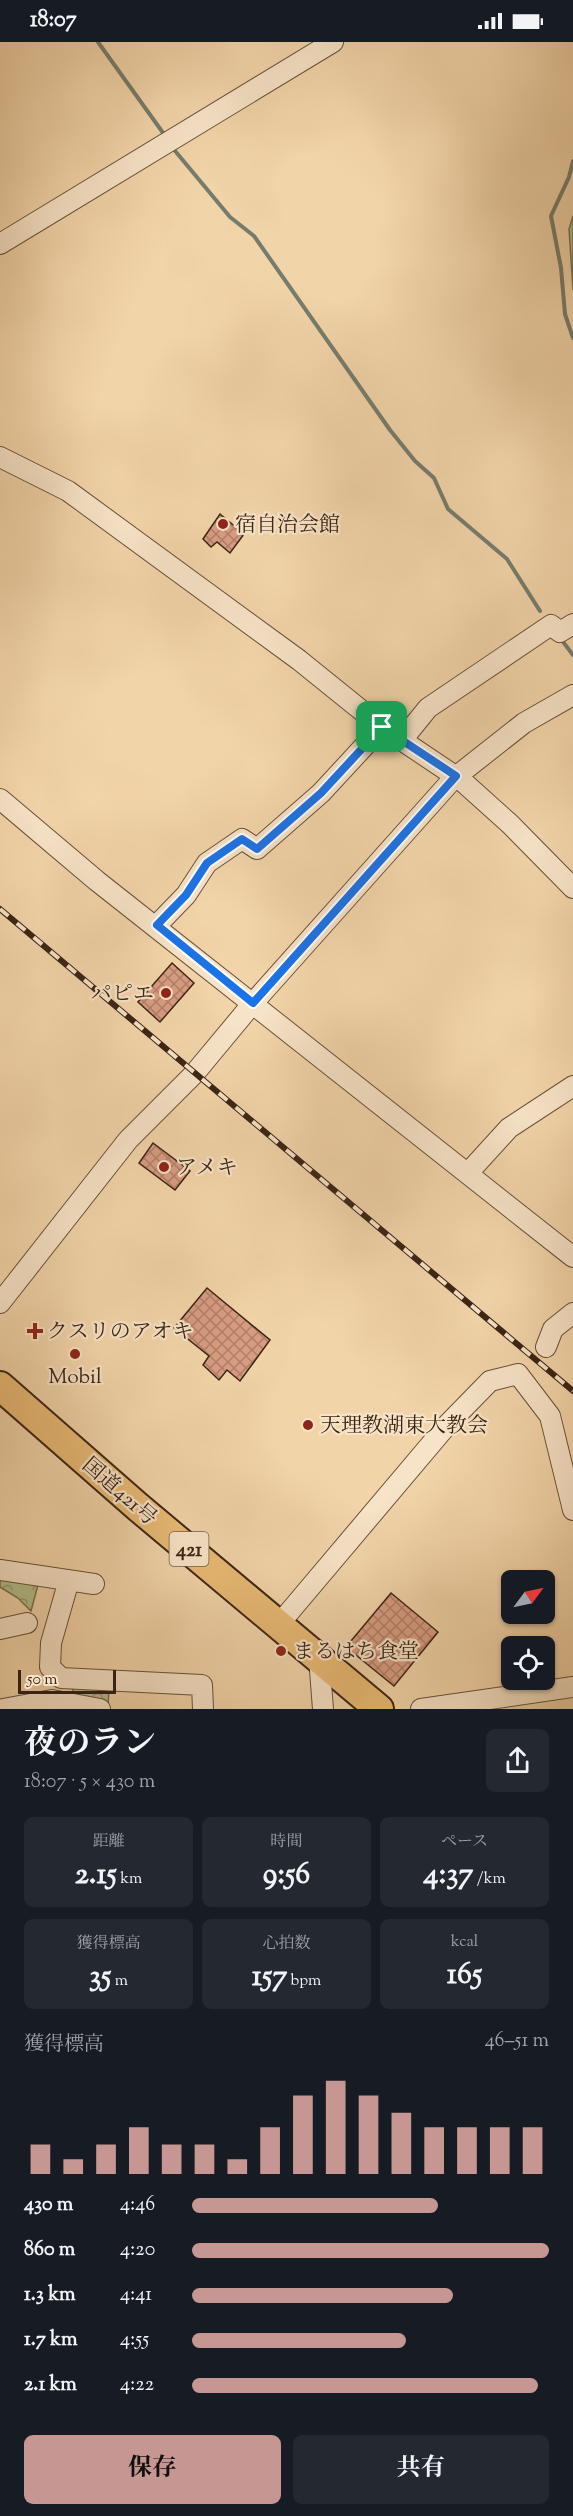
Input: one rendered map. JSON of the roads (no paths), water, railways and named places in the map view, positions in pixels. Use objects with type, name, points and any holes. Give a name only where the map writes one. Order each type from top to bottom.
[{"type":"highway","name":"国道421号","points":[[0,1386],[138,1507],[280,1623],[380,1709]]},
{"type":"street","points":[[0,244],[333,42]]},
{"type":"street","points":[[0,457],[68,491],[299,660],[382,727],[456,776],[510,824],[573,888]]},
{"type":"street","points":[[402,740],[428,708],[513,650],[551,625],[560,632],[573,624]]},
{"type":"street","points":[[0,1303],[128,1140],[194,1074],[253,1003],[456,776],[524,723],[573,695]]},
{"type":"street","points":[[157,925],[186,895],[207,863],[242,839],[257,849],[321,793],[382,727]]},
{"type":"street","points":[[0,799],[98,881],[157,925],[573,1257]]},
{"type":"street","points":[[468,1173],[509,1128],[573,1086]]},
{"type":"street","points":[[546,1347],[554,1329],[573,1313]]},
{"type":"street","points":[[280,1623],[448,1424],[490,1381],[518,1374],[550,1416],[573,1510]]},
{"type":"street","points":[[0,1570],[94,1584]]},
{"type":"street","points":[[69,1580],[51,1643],[50,1667],[61,1678],[202,1685],[203,1709]]},
{"type":"street","points":[[0,1629],[27,1623]]},
{"type":"street","points":[[319,1657],[323,1709]]},
{"type":"street","points":[[56,1701],[61,1678]]},
{"type":"street","points":[[421,1709],[573,1687]]},
{"type":"street","points":[[3,1709],[56,1701],[100,1709]]},
{"type":"waterway","points":[[98,42],[166,137]]},
{"type":"waterway","points":[[171,146],[230,217],[254,236],[390,430],[415,461],[434,478],[448,509],[507,559],[540,611]]},
{"type":"waterway","points":[[573,161],[569,177],[551,216],[561,268],[565,314],[573,338]]},
{"type":"waterway","points":[[561,639],[573,655]]},
{"type":"railway","points":[[0,909],[573,1391]]},
{"type":"place","name":"宿自治会館","points":[[223,524]]},
{"type":"place","name":"パピエ","points":[[166,993]]},
{"type":"place","name":"アメキ","points":[[164,1167]]},
{"type":"place","name":"クスリのアオキ","points":[[35,1331]]},
{"type":"place","name":"Mobil","points":[[75,1354]]},
{"type":"place","name":"天理教湖東大教会","points":[[308,1425]]},
{"type":"place","name":"まるはち食堂","points":[[281,1651]]}]
